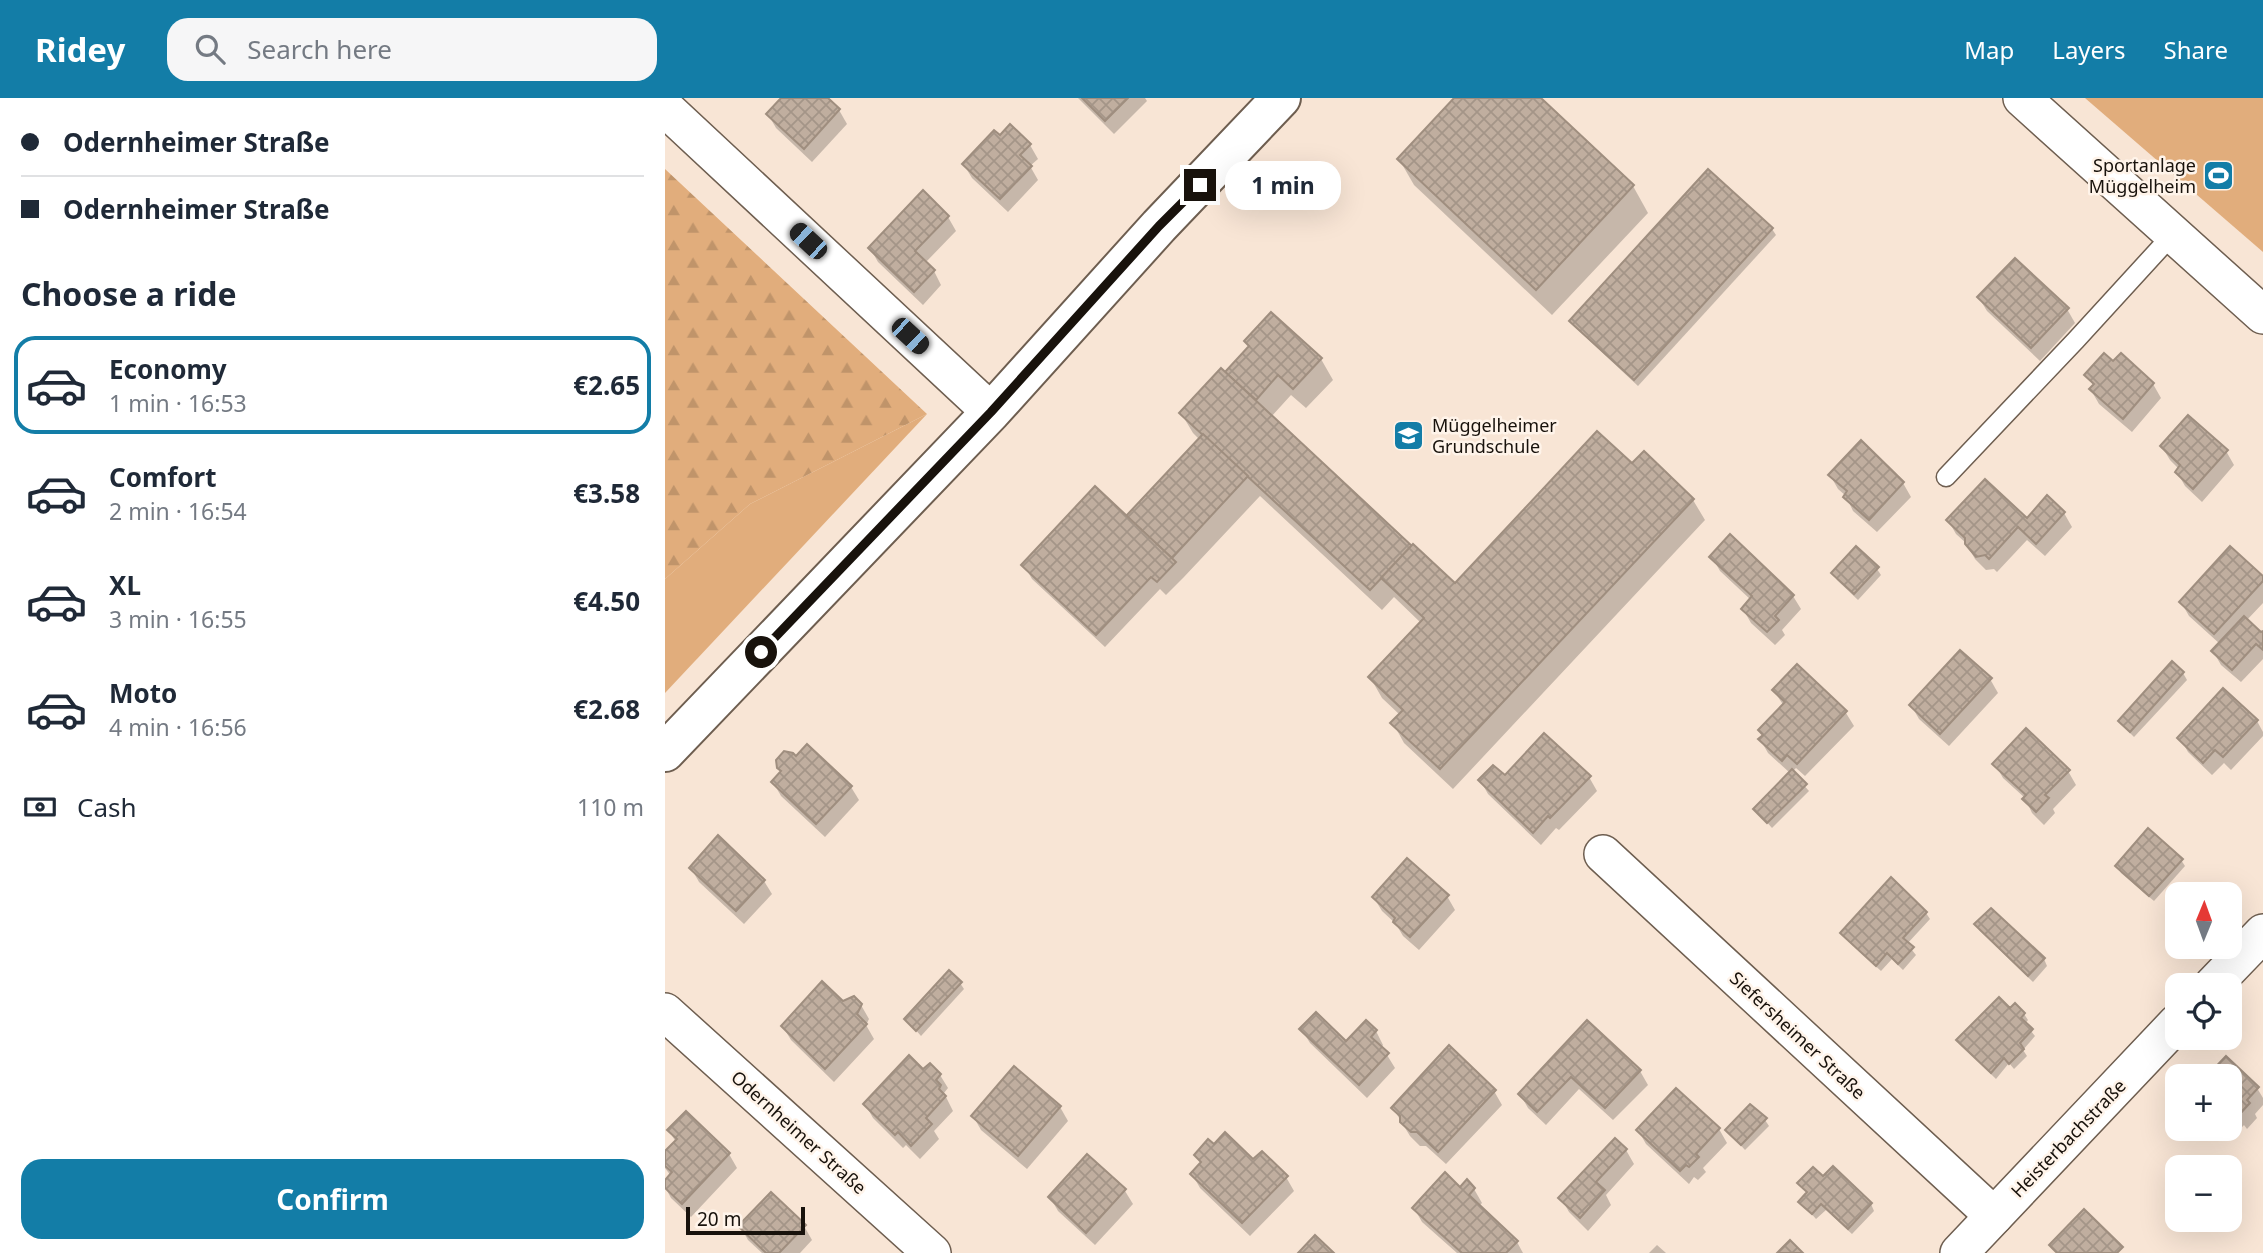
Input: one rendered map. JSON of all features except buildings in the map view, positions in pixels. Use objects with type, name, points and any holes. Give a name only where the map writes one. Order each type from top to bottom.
[{"type":"street","points":[[665,752],[991,412],[1159,226],[1282,98]]},
{"type":"street","points":[[2022,98],[2263,316]]},
{"type":"street","points":[[665,108],[991,412]]},
{"type":"street","name":"Siefersheimer Straße","points":[[1603,854],[1994,1216]]},
{"type":"street","points":[[2225,973],[2263,933]]},
{"type":"street","name":"Odernheimer Straße","points":[[665,1012],[933,1253]]},
{"type":"street","name":"Heisterbachstraße","points":[[1959,1253],[2165,1036]]},
{"type":"lane","points":[[1946,477],[2173,234]]},
{"type":"green space","name":"Sportanlage Müggelheim","points":[[2085,98],[2263,98],[2263,252]]},
{"type":"green space","points":[[665,169],[927,414],[750,504],[665,579]]},
{"type":"green space","points":[[927,414],[665,693],[665,579],[750,504]]},
{"type":"place","name":"Sportanlage Müggelheim","points":[[2219,175]]},
{"type":"place","name":"Müggelheimer Grundschule","points":[[1409,435]]},
{"type":"route","points":[[761,652],[991,412],[1159,226],[1200,185]]}]
